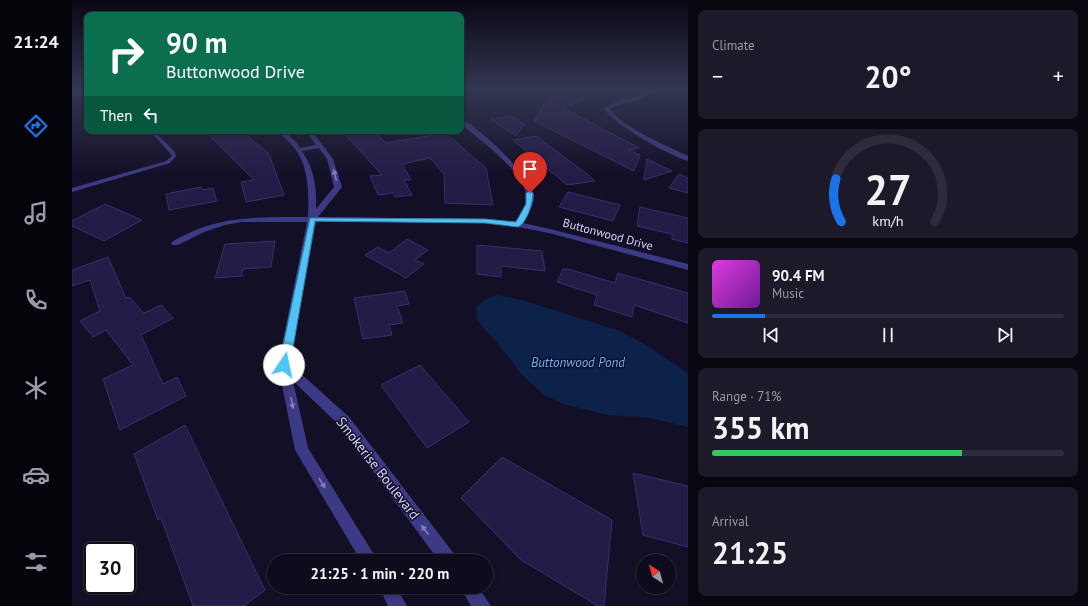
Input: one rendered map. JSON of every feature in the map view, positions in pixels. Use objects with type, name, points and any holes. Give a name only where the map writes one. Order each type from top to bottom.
[{"type":"street","points":[[613,118],[688,159]]},
{"type":"street","points":[[464,124],[515,168],[525,181],[530,193],[529,204],[518,225]]},
{"type":"street","points":[[283,134],[294,144],[306,162],[313,189],[312,219],[284,365],[302,450],[366,554]]},
{"type":"street","points":[[311,134],[330,159],[338,187],[312,219]]},
{"type":"street","points":[[298,150],[321,146]]},
{"type":"street","name":"Buttonwood Drive","points":[[175,243],[201,230],[224,223],[242,220],[330,219],[485,221],[550,231],[688,267]]},
{"type":"street","name":"Smokerise Boulevard","points":[[284,365],[344,421],[444,554]]},
{"type":"street","points":[[391,594],[398,606]]},
{"type":"street","points":[[473,594],[482,606]]},
{"type":"lane","points":[[72,190],[161,164],[172,159],[172,152],[155,134]]},
{"type":"water","name":"Buttonwood Pond","points":[[496,295],[522,300],[620,331],[641,342],[688,373],[688,427],[650,418],[608,415],[563,404],[544,395],[520,373],[506,353],[476,318],[477,306],[486,299]]},
{"type":"building","points":[[515,118],[524,124],[516,136],[491,119]]},
{"type":"building","points":[[536,118],[583,118],[639,148],[628,150],[640,155],[634,171],[534,121]]},
{"type":"building","points":[[208,134],[246,134],[269,154],[284,195],[246,202],[241,182],[254,180]]},
{"type":"building","points":[[345,134],[376,134],[386,143],[446,134],[486,168],[493,205],[445,203],[444,174],[430,158],[402,164],[411,180],[404,180],[412,195],[395,197],[393,193],[378,195],[370,176],[382,175]]},
{"type":"building","points":[[536,136],[595,181],[567,185],[513,140]]},
{"type":"building","points":[[647,159],[672,171],[644,180]]},
{"type":"building","points":[[679,174],[688,178],[688,193],[669,188]]},
{"type":"building","points":[[201,187],[202,190],[213,188],[217,201],[169,210],[166,194]]},
{"type":"building","points":[[568,192],[620,205],[613,221],[559,207]]},
{"type":"building","points":[[105,204],[142,220],[104,241],[72,226],[72,221]]},
{"type":"building","points":[[640,207],[688,218],[688,243],[672,239],[672,234],[637,226]]},
{"type":"building","points":[[407,239],[428,250],[415,260],[424,264],[406,278],[365,255],[378,247],[389,253]]},
{"type":"building","points":[[275,241],[271,267],[243,269],[242,276],[215,278],[225,244]]},
{"type":"building","points":[[477,245],[542,251],[545,271],[501,266],[501,277],[477,274]]},
{"type":"building","points":[[108,257],[126,298],[129,297],[144,313],[161,305],[173,318],[141,335],[163,384],[177,377],[186,396],[120,430],[103,379],[133,365],[106,330],[93,337],[80,321],[100,311],[90,280],[72,286],[72,270]]},
{"type":"building","points":[[563,269],[568,269],[615,283],[618,273],[688,293],[688,323],[634,305],[632,317],[594,305],[597,295],[557,282]]},
{"type":"building","points":[[405,291],[409,304],[397,306],[403,323],[389,325],[392,335],[363,339],[354,298]]},
{"type":"building","points":[[420,365],[469,422],[427,448],[381,385]]},
{"type":"building","points":[[185,425],[265,590],[244,606],[193,606],[161,518],[158,520],[134,454]]},
{"type":"building","points":[[502,457],[612,520],[604,606],[598,606],[521,560],[461,498]]},
{"type":"building","points":[[633,473],[688,486],[688,547],[643,535]]},
{"type":"route","points":[[284,365],[312,219],[485,221],[518,225],[529,204],[530,193]]}]
